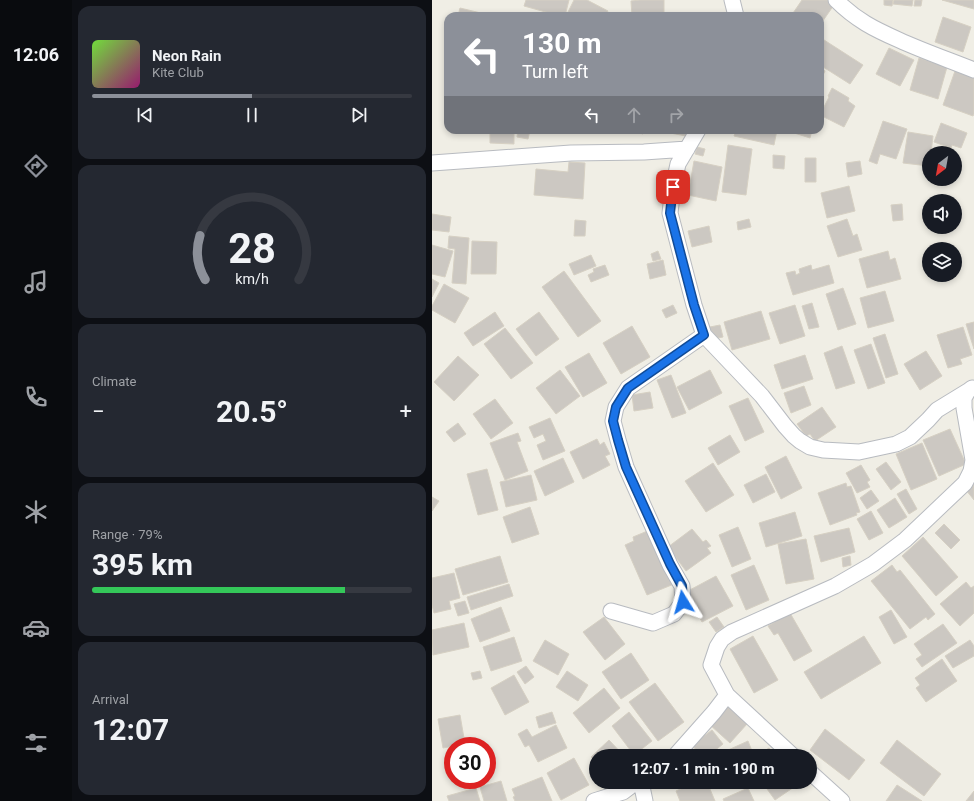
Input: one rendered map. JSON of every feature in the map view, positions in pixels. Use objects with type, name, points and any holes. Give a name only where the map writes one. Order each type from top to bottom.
[{"type":"street","points":[[732,0],[735,12]]},
{"type":"street","points":[[836,0],[856,18],[872,28],[924,52],[974,70]]},
{"type":"street","points":[[696,134],[678,164],[673,187],[670,213],[694,305],[704,335],[762,396],[784,426],[794,436],[810,447],[824,450],[859,452],[896,444],[910,436],[937,410],[971,389]]},
{"type":"street","points":[[432,163],[571,153],[687,150]]},
{"type":"street","points":[[611,611],[653,623],[674,614],[683,602],[682,586],[670,564],[626,467],[613,421],[616,407],[628,388],[704,335]]},
{"type":"street","points":[[785,749],[727,695],[711,665],[717,647],[722,639],[732,632],[835,586],[873,564],[905,540],[965,483],[971,471],[973,460],[964,408],[964,398],[971,389]]},
{"type":"street","points":[[681,749],[727,695]]},
{"type":"street","points":[[817,778],[842,801]]},
{"type":"street","points":[[594,801],[624,792],[628,789]]},
{"type":"street","points":[[643,789],[645,801]]},
{"type":"building","points":[[526,0],[569,0],[566,12],[546,12],[524,6]]},
{"type":"building","points":[[574,0],[587,0],[608,11],[607,12],[568,12]]},
{"type":"building","points":[[664,0],[664,12],[632,12],[631,1]]},
{"type":"building","points":[[802,0],[833,0],[836,2],[824,19],[824,12],[794,12]]},
{"type":"building","points":[[884,0],[893,0],[892,6],[884,5]]},
{"type":"building","points":[[894,0],[913,0],[912,6],[893,4]]},
{"type":"building","points":[[915,0],[922,0],[921,6],[914,6]]},
{"type":"building","points":[[942,0],[974,0],[974,9]]},
{"type":"building","points":[[460,8],[477,12],[459,12]]},
{"type":"building","points":[[943,17],[971,27],[963,52],[935,42]]},
{"type":"building","points":[[824,40],[863,65],[850,84],[824,68]]},
{"type":"building","points":[[889,48],[914,60],[900,86],[876,74]]},
{"type":"building","points":[[919,58],[947,67],[938,99],[910,90]]},
{"type":"building","points":[[955,71],[974,78],[973,116],[943,105]]},
{"type":"building","points":[[832,88],[849,98],[848,101],[855,106],[844,127],[824,117],[824,107],[829,97],[828,96]]},
{"type":"building","points":[[883,121],[907,129],[896,159],[880,154],[877,164],[869,161]]},
{"type":"building","points":[[941,123],[967,133],[962,146],[945,146],[934,142]]},
{"type":"building","points":[[908,132],[933,136],[932,146],[922,146],[922,165],[903,163]]},
{"type":"building","points":[[490,134],[514,134],[514,144],[490,143]]},
{"type":"building","points":[[517,134],[529,134],[528,139],[517,137]]},
{"type":"building","points":[[676,134],[686,134],[686,136]]},
{"type":"building","points":[[735,134],[776,134],[774,145],[734,136]]},
{"type":"building","points":[[798,134],[811,134],[810,138]]},
{"type":"building","points":[[728,145],[752,149],[746,195],[722,192]]},
{"type":"building","points":[[697,147],[705,149],[703,156],[695,154]]},
{"type":"building","points":[[773,155],[785,156],[784,169],[773,168]]},
{"type":"building","points":[[805,158],[816,158],[816,182],[805,182]]},
{"type":"building","points":[[694,161],[722,167],[716,201],[688,195]]},
{"type":"building","points":[[860,161],[862,174],[848,177],[846,163]]},
{"type":"building","points":[[569,162],[585,163],[583,199],[534,195],[536,169],[568,172]]},
{"type":"building","points":[[849,186],[855,211],[827,218],[821,193]]},
{"type":"building","points":[[902,204],[903,220],[893,221],[891,205]]},
{"type":"building","points":[[432,214],[451,217],[449,232],[432,230]]},
{"type":"building","points":[[749,219],[751,227],[738,230],[737,222]]},
{"type":"building","points":[[847,219],[853,236],[857,234],[862,250],[838,257],[827,226]]},
{"type":"building","points":[[575,220],[586,221],[585,236],[574,236]]},
{"type":"building","points":[[709,226],[712,242],[692,247],[688,231]]},
{"type":"building","points":[[449,236],[469,238],[466,284],[452,283],[455,249],[448,248]]},
{"type":"building","points":[[472,241],[497,242],[496,274],[471,274]]},
{"type":"building","points":[[432,245],[453,251],[445,277],[432,274]]},
{"type":"building","points":[[658,251],[661,259],[653,261],[651,254]]},
{"type":"building","points":[[888,251],[890,260],[895,258],[901,279],[867,288],[859,259]]},
{"type":"building","points":[[591,255],[596,266],[574,275],[569,264]]},
{"type":"building","points":[[663,260],[666,275],[650,279],[647,264]]},
{"type":"building","points":[[605,265],[609,275],[591,282],[588,275],[594,272],[593,269]]},
{"type":"building","points":[[811,265],[812,270],[829,265],[834,283],[793,295],[786,273],[795,271],[796,275],[800,273],[799,269]]},
{"type":"building","points":[[564,271],[601,321],[578,337],[542,287]]},
{"type":"building","points":[[432,279],[439,283],[432,297]]},
{"type":"building","points":[[444,284],[469,298],[455,323],[432,310],[432,306]]},
{"type":"building","points":[[843,288],[856,324],[838,330],[826,294]]},
{"type":"building","points":[[885,291],[894,321],[868,328],[860,298]]},
{"type":"building","points":[[812,303],[819,327],[809,329],[802,306]]},
{"type":"building","points":[[673,305],[677,313],[666,318],[662,310]]},
{"type":"building","points":[[795,305],[805,336],[780,344],[769,313]]},
{"type":"building","points":[[761,311],[770,339],[732,350],[724,322]]},
{"type":"building","points":[[495,312],[504,326],[473,346],[464,333]]},
{"type":"building","points":[[539,312],[559,339],[536,356],[516,329]]},
{"type":"building","points":[[974,322],[974,349],[966,324]]},
{"type":"building","points":[[720,325],[723,337],[713,339],[710,327]]},
{"type":"building","points":[[632,326],[650,357],[621,374],[603,343]]},
{"type":"building","points":[[963,327],[972,355],[960,359],[962,364],[948,368],[937,335]]},
{"type":"building","points":[[505,328],[533,363],[511,379],[484,344]]},
{"type":"building","points":[[885,334],[898,374],[886,378],[873,338]]},
{"type":"building","points":[[871,344],[885,383],[868,389],[854,350]]},
{"type":"building","points":[[842,346],[855,383],[836,389],[824,353]]},
{"type":"building","points":[[926,351],[942,376],[920,390],[904,364]]},
{"type":"building","points":[[589,353],[607,383],[583,397],[565,367]]},
{"type":"building","points":[[805,355],[813,379],[782,389],[774,365]]},
{"type":"building","points":[[458,356],[479,375],[454,401],[434,382]]},
{"type":"building","points":[[560,370],[580,396],[556,414],[536,388]]},
{"type":"building","points":[[710,370],[722,393],[689,410],[677,387]]},
{"type":"building","points":[[671,375],[686,413],[672,418],[657,380]]},
{"type":"building","points":[[804,386],[811,405],[791,413],[784,393]]},
{"type":"building","points":[[650,392],[653,408],[634,411],[632,395]]},
{"type":"building","points":[[748,398],[764,432],[745,441],[729,406]]},
{"type":"building","points":[[495,399],[513,423],[491,439],[473,414]]},
{"type":"building","points":[[822,407],[836,427],[815,441],[810,434],[806,436],[797,424]]},
{"type":"building","points":[[550,418],[565,451],[543,460],[537,445],[546,441],[543,434],[534,438],[529,427]]},
{"type":"building","points":[[458,423],[466,434],[454,442],[446,432]]},
{"type":"building","points":[[950,429],[966,464],[939,476],[923,440]]},
{"type":"building","points":[[518,433],[521,441],[517,442],[528,471],[505,480],[490,443]]},
{"type":"building","points":[[730,435],[740,452],[718,465],[708,448]]},
{"type":"building","points":[[597,439],[600,445],[604,442],[610,454],[605,456],[610,465],[583,479],[570,452]]},
{"type":"building","points":[[922,443],[937,479],[911,490],[896,454]]},
{"type":"building","points":[[786,456],[802,488],[781,499],[765,467]]},
{"type":"building","points":[[563,458],[574,482],[545,496],[534,471]]},
{"type":"building","points":[[886,462],[901,482],[891,490],[876,469]]},
{"type":"building","points":[[713,463],[734,495],[706,512],[685,481]]},
{"type":"building","points":[[861,465],[870,480],[867,482],[870,487],[857,493],[846,473]]},
{"type":"building","points":[[487,469],[498,510],[478,515],[467,474]]},
{"type":"building","points":[[766,474],[775,492],[753,503],[744,485]]},
{"type":"building","points":[[531,475],[537,500],[506,507],[500,482]]},
{"type":"building","points":[[846,483],[847,487],[851,486],[860,512],[856,513],[857,515],[830,525],[818,493]]},
{"type":"building","points":[[974,484],[974,500],[966,490]]},
{"type":"building","points":[[906,489],[917,509],[909,514],[897,494]]},
{"type":"building","points":[[871,490],[879,501],[867,509],[860,498]]},
{"type":"building","points":[[432,497],[439,501],[432,511]]},
{"type":"building","points":[[895,498],[907,517],[889,528],[877,510]]},
{"type":"building","points":[[530,507],[539,534],[512,543],[503,517]]},
{"type":"building","points":[[871,511],[883,533],[869,540],[857,519]]},
{"type":"building","points":[[795,512],[802,536],[766,547],[759,523]]},
{"type":"building","points":[[944,524],[960,540],[951,549],[935,533]]},
{"type":"building","points":[[738,527],[751,559],[732,567],[719,535]]},
{"type":"building","points":[[849,528],[855,552],[821,562],[814,536]]},
{"type":"building","points":[[692,529],[703,542],[706,540],[711,546],[707,548],[711,553],[686,571],[668,547]]},
{"type":"building","points":[[650,530],[674,584],[647,595],[625,545],[634,541],[633,537]]},
{"type":"building","points":[[923,537],[958,577],[936,596],[902,556]]},
{"type":"building","points":[[806,539],[814,579],[786,584],[778,544]]},
{"type":"building","points":[[500,556],[508,582],[463,595],[455,569]]},
{"type":"building","points":[[850,556],[851,565],[843,567],[842,558]]},
{"type":"building","points":[[754,565],[769,600],[746,610],[731,575]]},
{"type":"building","points":[[892,565],[897,572],[900,570],[935,614],[928,620],[926,617],[910,629],[871,581]]},
{"type":"building","points":[[454,573],[460,598],[449,601],[451,609],[434,613],[432,605],[432,578]]},
{"type":"building","points":[[716,576],[733,606],[702,622],[686,592]]},
{"type":"building","points":[[966,582],[971,588],[974,586],[974,613],[960,626],[940,604]]},
{"type":"building","points":[[509,584],[513,596],[471,610],[467,597]]},
{"type":"building","points":[[465,601],[469,613],[458,616],[454,604]]},
{"type":"building","points":[[501,607],[510,631],[480,642],[471,619]]},
{"type":"building","points":[[891,610],[907,637],[894,644],[879,617]]},
{"type":"building","points":[[790,613],[812,651],[794,661],[778,633],[774,635],[768,626]]},
{"type":"building","points":[[604,617],[625,644],[605,660],[583,632]]},
{"type":"building","points":[[717,617],[724,627],[716,632],[709,622]]},
{"type":"building","points":[[464,623],[469,647],[433,655],[432,630]]},
{"type":"building","points":[[943,624],[957,643],[922,667],[916,659],[922,655],[914,644]]},
{"type":"building","points":[[753,636],[778,680],[754,693],[730,649]]},
{"type":"building","points":[[864,636],[881,663],[821,699],[804,672]]},
{"type":"building","points":[[514,637],[522,661],[491,671],[483,647]]},
{"type":"building","points":[[545,640],[569,654],[558,675],[533,661]]},
{"type":"building","points":[[970,640],[974,646],[974,656],[953,668],[945,656]]},
{"type":"building","points":[[631,653],[649,680],[621,699],[602,672]]},
{"type":"building","points":[[942,659],[957,681],[926,702],[916,688],[920,685],[915,678]]},
{"type":"building","points":[[526,666],[534,677],[525,684],[517,672]]},
{"type":"building","points":[[480,671],[482,678],[473,680],[471,673]]},
{"type":"building","points":[[567,671],[588,685],[578,701],[556,687]]},
{"type":"building","points":[[514,675],[529,702],[505,715],[491,688]]},
{"type":"building","points":[[655,683],[684,722],[658,741],[629,702]]},
{"type":"building","points":[[604,688],[620,708],[589,733],[573,713]]},
{"type":"building","points":[[726,705],[747,724],[730,743],[709,724]]},
{"type":"building","points":[[552,712],[556,723],[539,728],[536,717]]},
{"type":"building","points":[[629,712],[652,741],[642,749],[629,749],[612,726]]},
{"type":"building","points":[[460,715],[464,737],[444,737],[443,748],[438,719]]},
{"type":"building","points":[[556,725],[567,748],[538,762],[529,745],[525,747],[518,734],[527,729],[532,737]]},
{"type":"building","points":[[825,729],[865,760],[849,780],[817,755],[817,749],[811,749]]},
{"type":"building","points":[[712,730],[723,744],[717,749],[695,749],[692,745]]},
{"type":"building","points":[[609,740],[617,749],[599,749]]},
{"type":"building","points":[[897,740],[941,774],[924,796],[880,763]]},
{"type":"building","points":[[748,741],[751,749],[730,749]]},
{"type":"building","points":[[574,758],[589,785],[561,800],[547,773]]},
{"type":"building","points":[[542,777],[552,801],[515,801],[513,797],[515,796],[512,789]]},
{"type":"building","points":[[501,781],[507,801],[484,801],[481,789],[496,789],[496,782]]},
{"type":"building","points":[[897,785],[922,801],[886,801]]},
{"type":"building","points":[[476,789],[480,801],[449,801],[447,796]]},
{"type":"building","points":[[680,789],[710,789],[715,801],[680,801],[676,791]]},
{"type":"building","points":[[748,789],[754,801],[724,801],[723,799]]},
{"type":"building","points":[[767,789],[791,789],[775,800]]},
{"type":"building","points":[[974,791],[974,801],[966,801]]},
{"type":"route","points":[[673,187],[670,213],[694,305],[704,335],[628,388],[616,407],[613,421],[626,467],[670,564],[682,586],[683,602]]}]
